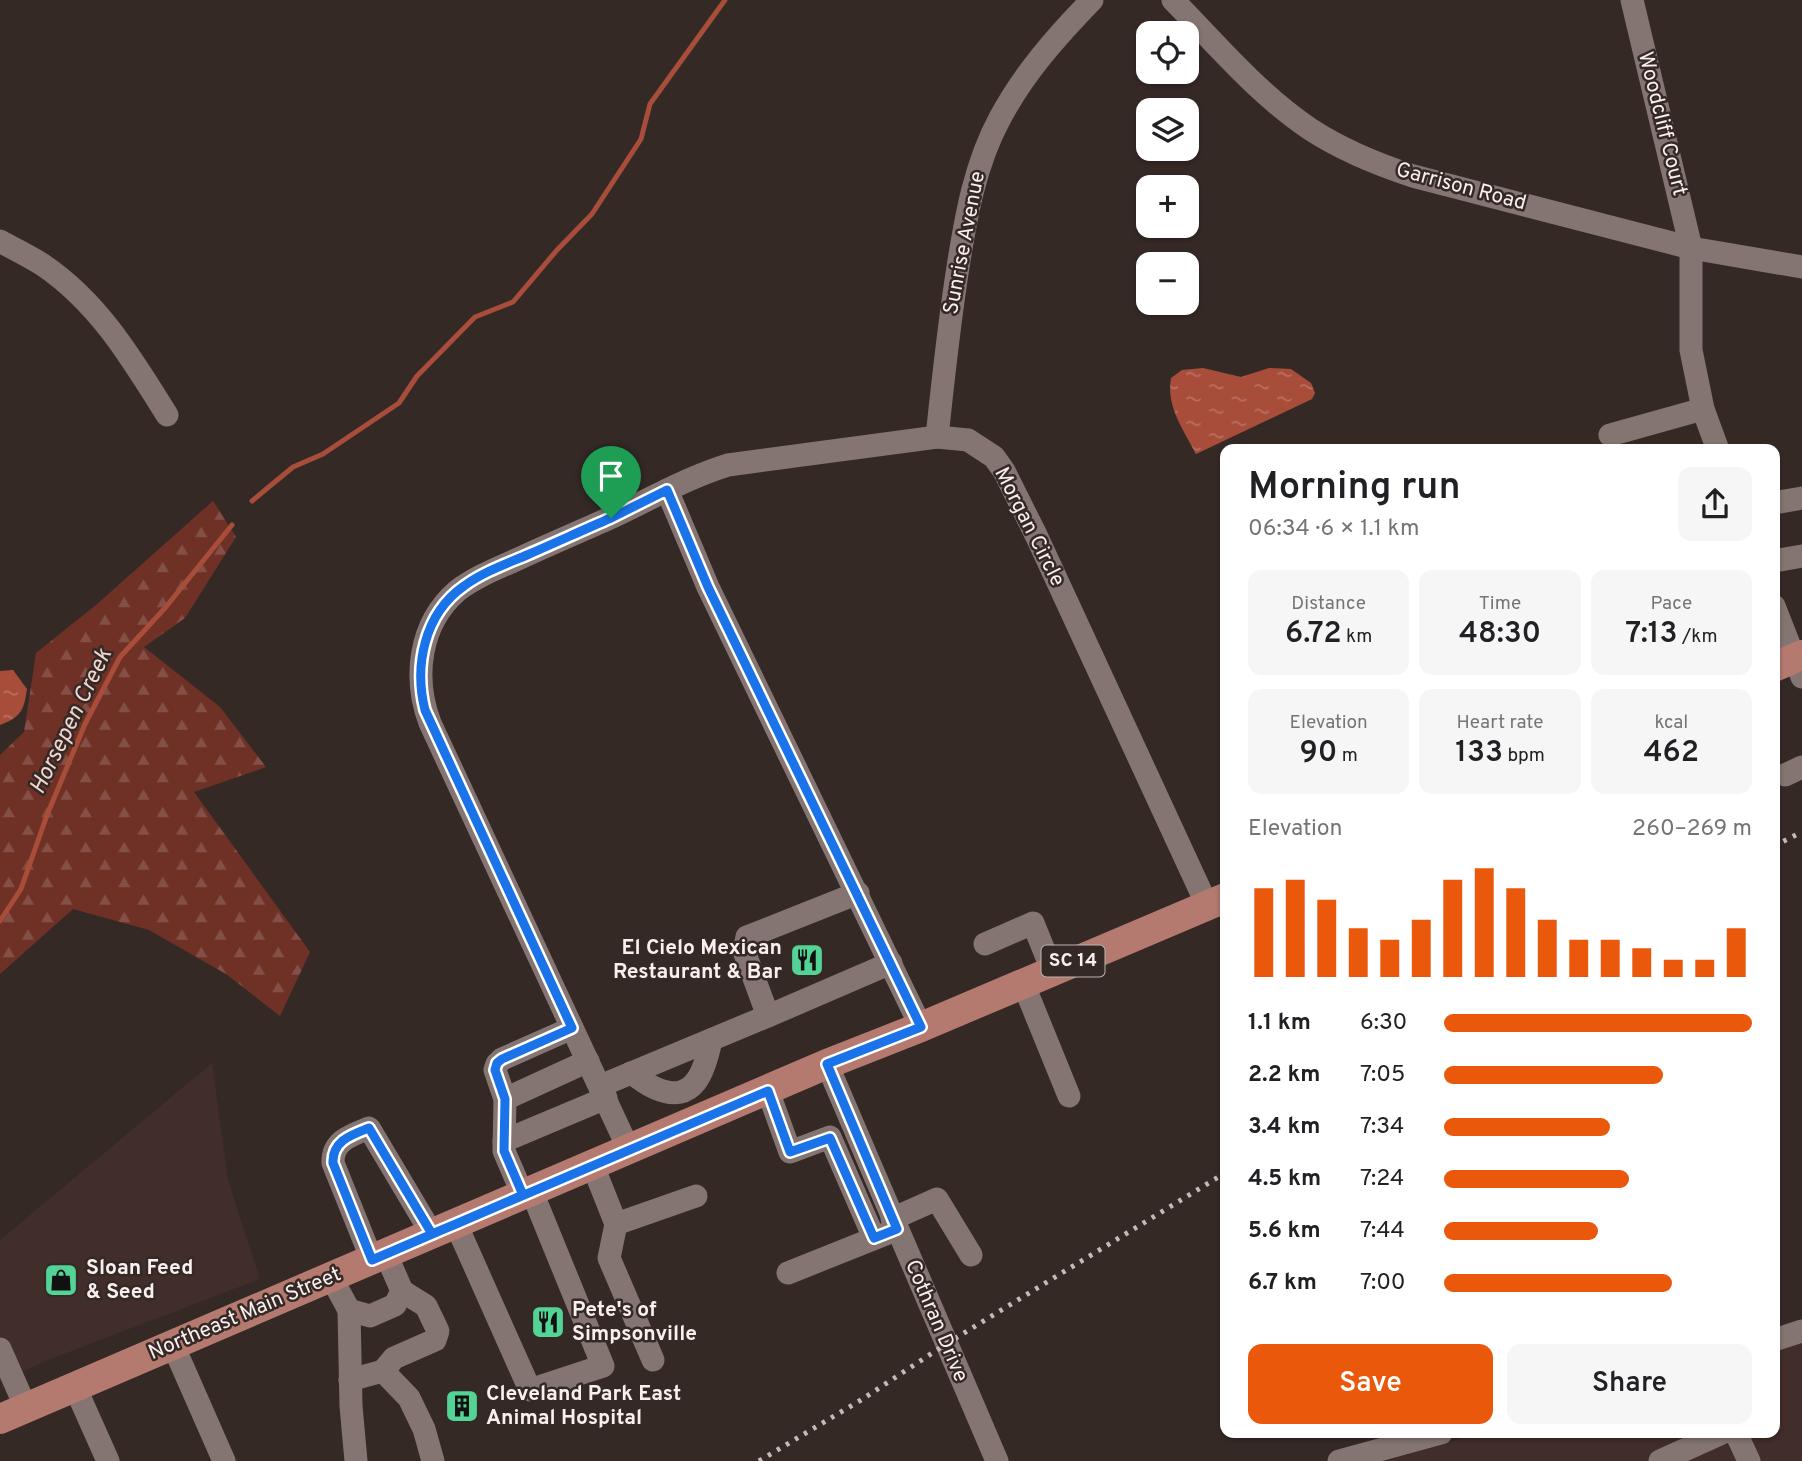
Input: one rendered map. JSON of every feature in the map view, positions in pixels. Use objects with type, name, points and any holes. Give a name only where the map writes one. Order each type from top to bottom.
[{"type":"main road","name":"Northeast Main Street","points":[[13,1413],[827,1064],[921,1027],[1216,901]]},
{"type":"street","name":"Sunrise Avenue","points":[[937,437],[947,335],[967,213],[987,146],[1010,100],[1037,60],[1092,0]]},
{"type":"street","name":"Garrison Road","points":[[1173,0],[1271,98],[1310,128],[1349,152],[1413,176],[1691,248],[1802,267]]},
{"type":"street","name":"Woodcliff Court","points":[[1632,0],[1691,248],[1690,350],[1703,410],[1716,444]]},
{"type":"street","points":[[0,241],[43,265],[79,295],[104,321],[127,351],[167,415]]},
{"type":"street","points":[[1610,435],[1703,410]]},
{"type":"street","name":"Morgan Circle","points":[[629,1150],[425,710],[420,684],[424,647],[440,611],[465,586],[502,566],[667,490],[728,465],[937,437],[968,440],[994,457],[1036,535],[1216,901]]},
{"type":"street","points":[[667,490],[708,587],[921,1027]]},
{"type":"street","points":[[1780,502],[1802,498]]},
{"type":"street","points":[[1780,561],[1802,556]]},
{"type":"street","points":[[1780,624],[1793,664]]},
{"type":"street","points":[[768,1016],[744,951],[747,937],[858,893]]},
{"type":"street","points":[[985,944],[1033,923],[1052,970]]},
{"type":"street","points":[[504,1141],[603,1092],[631,1073],[891,963]]},
{"type":"street","points":[[1023,983],[1069,1096]]},
{"type":"street","points":[[351,1380],[383,1371],[394,1358],[435,1340],[438,1331],[426,1306],[402,1292],[379,1257],[333,1163],[333,1154],[338,1144],[369,1128],[444,1229],[530,1390],[603,1366],[528,1194],[504,1151],[505,1099],[495,1070],[502,1059],[572,1028]]},
{"type":"street","points":[[631,1073],[655,1088],[675,1093],[691,1087],[705,1071],[711,1040]]},
{"type":"street","points":[[505,1099],[588,1061]]},
{"type":"street","name":"Cothran Drive","points":[[827,1064],[997,1461]]},
{"type":"street","points":[[768,1091],[790,1152],[854,1129]]},
{"type":"street","points":[[830,1138],[874,1238]]},
{"type":"street","points":[[593,1166],[616,1224],[609,1258],[653,1360]]},
{"type":"street","points":[[616,1224],[696,1196]]},
{"type":"street","points":[[788,1273],[874,1238],[937,1199],[971,1255]]},
{"type":"street","points":[[331,1277],[349,1310],[356,1461]]},
{"type":"street","points":[[349,1310],[370,1316],[395,1305],[402,1292]]},
{"type":"street","points":[[1780,1338],[1802,1331]]},
{"type":"street","points":[[173,1345],[223,1461]]},
{"type":"street","points":[[0,1348],[13,1413]]},
{"type":"street","points":[[383,1371],[409,1398],[424,1429],[433,1461]]},
{"type":"street","points":[[75,1387],[108,1461]]},
{"type":"street","points":[[1339,1461],[1397,1453],[1430,1438]]},
{"type":"street","points":[[1660,1461],[1711,1438]]},
{"type":"street","points":[[1738,1438],[1749,1461]]},
{"type":"shaded area","points":[[212,1063],[228,1180],[260,1279],[48,1360],[0,1382],[0,1240]]},
{"type":"shaded area","points":[[1802,1334],[1802,1461],[1386,1461],[1462,1438],[1780,1438],[1780,1341]]},
{"type":"green space","points":[[213,501],[236,537],[185,618],[144,647],[220,707],[266,767],[194,792],[310,952],[280,1016],[226,974],[149,930],[73,909],[0,974],[0,755],[24,732],[36,653],[96,605]]},
{"type":"water","points":[[1203,368],[1241,377],[1269,368],[1291,369],[1311,383],[1315,393],[1312,399],[1196,454],[1173,408],[1170,389],[1171,378],[1182,370]]},
{"type":"water","points":[[13,670],[27,689],[24,702],[17,716],[0,725],[0,671]]},
{"type":"waterway","name":"Horsepen Creek","points":[[252,501],[293,467],[323,454],[399,403],[417,376],[475,317],[513,302],[592,214],[641,139],[650,104],[725,0]]},
{"type":"waterway","name":"Horsepen Creek","points":[[0,921],[21,889],[47,815],[85,724],[120,657],[165,608],[232,525]]},
{"type":"railway","points":[[1780,843],[1802,832]]},
{"type":"railway","points":[[759,1461],[1220,1176]]},
{"type":"place","name":"El Cielo Mexican Restaurant & Bar","points":[[807,960]]},
{"type":"place","name":"Sloan Feed & Seed","points":[[61,1280]]},
{"type":"place","name":"Pete's of Simpsonville","points":[[548,1322]]},
{"type":"place","name":"Cleveland Park East Animal Hospital","points":[[462,1406]]},
{"type":"route","points":[[611,518],[502,566],[465,586],[455,593],[440,611],[427,636],[420,668],[425,710],[572,1028],[497,1063],[495,1070],[505,1099],[504,1151],[523,1195],[456,1224],[372,1260],[333,1163],[333,1154],[338,1144],[369,1128],[432,1234],[456,1224],[768,1091],[790,1152],[830,1138],[874,1238],[897,1229],[827,1064],[921,1027],[828,830],[708,587],[667,490],[611,518]]}]
